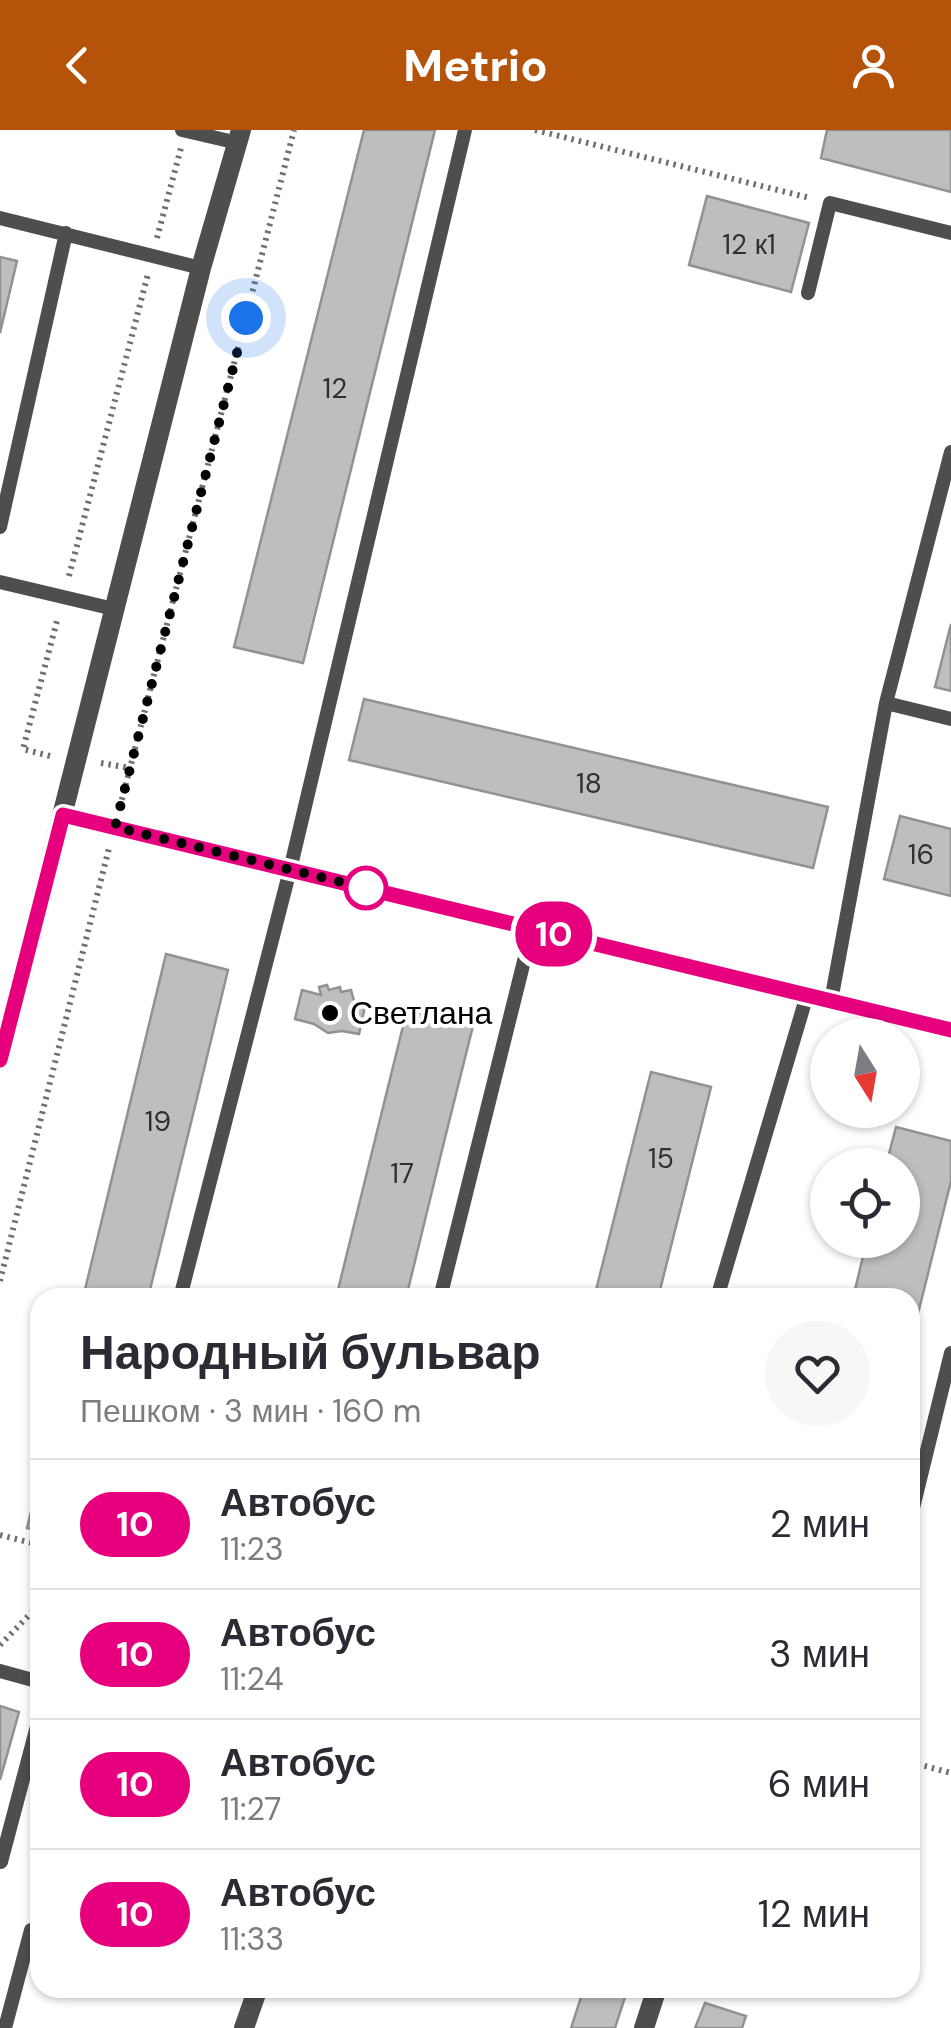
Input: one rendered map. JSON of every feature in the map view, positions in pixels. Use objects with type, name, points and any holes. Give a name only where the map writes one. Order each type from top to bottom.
[{"type":"street","points":[[0,1060],[201,268],[240,136]]},
{"type":"street","points":[[63,815],[951,1030]]},
{"type":"street","points":[[244,2028],[254,1998]]},
{"type":"street","points":[[644,2028],[654,1998]]},
{"type":"lane","points":[[184,130],[240,136]]},
{"type":"lane","points":[[183,1288],[290,870],[465,130]]},
{"type":"lane","points":[[808,293],[830,203],[951,233]]},
{"type":"lane","points":[[0,218],[201,268]]},
{"type":"lane","points":[[0,527],[66,233]]},
{"type":"lane","points":[[830,1001],[886,703],[944,505],[951,452]]},
{"type":"lane","points":[[0,582],[114,609]]},
{"type":"lane","points":[[886,703],[951,718]]},
{"type":"lane","points":[[442,1288],[532,929]]},
{"type":"lane","points":[[720,1288],[807,995]]},
{"type":"lane","points":[[920,1479],[951,1353]]},
{"type":"lane","points":[[0,1671],[30,1679]]},
{"type":"lane","points":[[1,1862],[30,1753]]},
{"type":"lane","points":[[5,2028],[30,1934]]},
{"type":"path","points":[[50,756],[23,749],[184,130]]},
{"type":"path","points":[[0,1281],[294,130]]},
{"type":"path","points":[[535,130],[830,203]]},
{"type":"path","points":[[0,1535],[30,1543]]},
{"type":"path","points":[[0,1644],[30,1614]]},
{"type":"path","points":[[920,1764],[951,1772]]},
{"type":"building","points":[[364,130],[435,130],[303,663],[234,647]]},
{"type":"building","points":[[827,130],[951,130],[951,192],[821,158]]},
{"type":"building","points":[[707,196],[809,223],[791,292],[689,265]]},
{"type":"building","points":[[0,257],[17,261],[0,333]]},
{"type":"building","points":[[951,624],[951,691],[935,687]]},
{"type":"building","points":[[364,699],[828,807],[813,868],[349,760]]},
{"type":"building","points":[[900,816],[951,829],[951,896],[884,879]]},
{"type":"building","points":[[166,954],[228,970],[150,1288],[85,1288]]},
{"type":"building","name":"Светлана","points":[[327,985],[329,990],[351,990],[355,1004],[365,1007],[359,1034],[328,1033],[295,1019],[302,990],[321,995],[319,987]]},
{"type":"building","points":[[407,1010],[473,1026],[408,1288],[338,1288]]},
{"type":"building","points":[[651,1072],[711,1087],[661,1288],[597,1288]]},
{"type":"building","points":[[896,1128],[951,1141],[951,1181],[920,1306],[920,1288],[855,1288],[863,1258],[920,1258],[920,1148],[890,1148]]},
{"type":"building","points":[[0,1706],[19,1712],[0,1780]]},
{"type":"building","points":[[581,1998],[625,1998],[615,2028],[571,2028]]},
{"type":"building","points":[[705,2003],[746,2016],[742,2028],[695,2028]]},
{"type":"bus line","name":"10","points":[[0,1060],[63,815],[951,1030]]},
{"type":"place","name":"Светлана","points":[[330,1013]]},
{"type":"route","points":[[246,318],[115,827],[366,888]]}]
